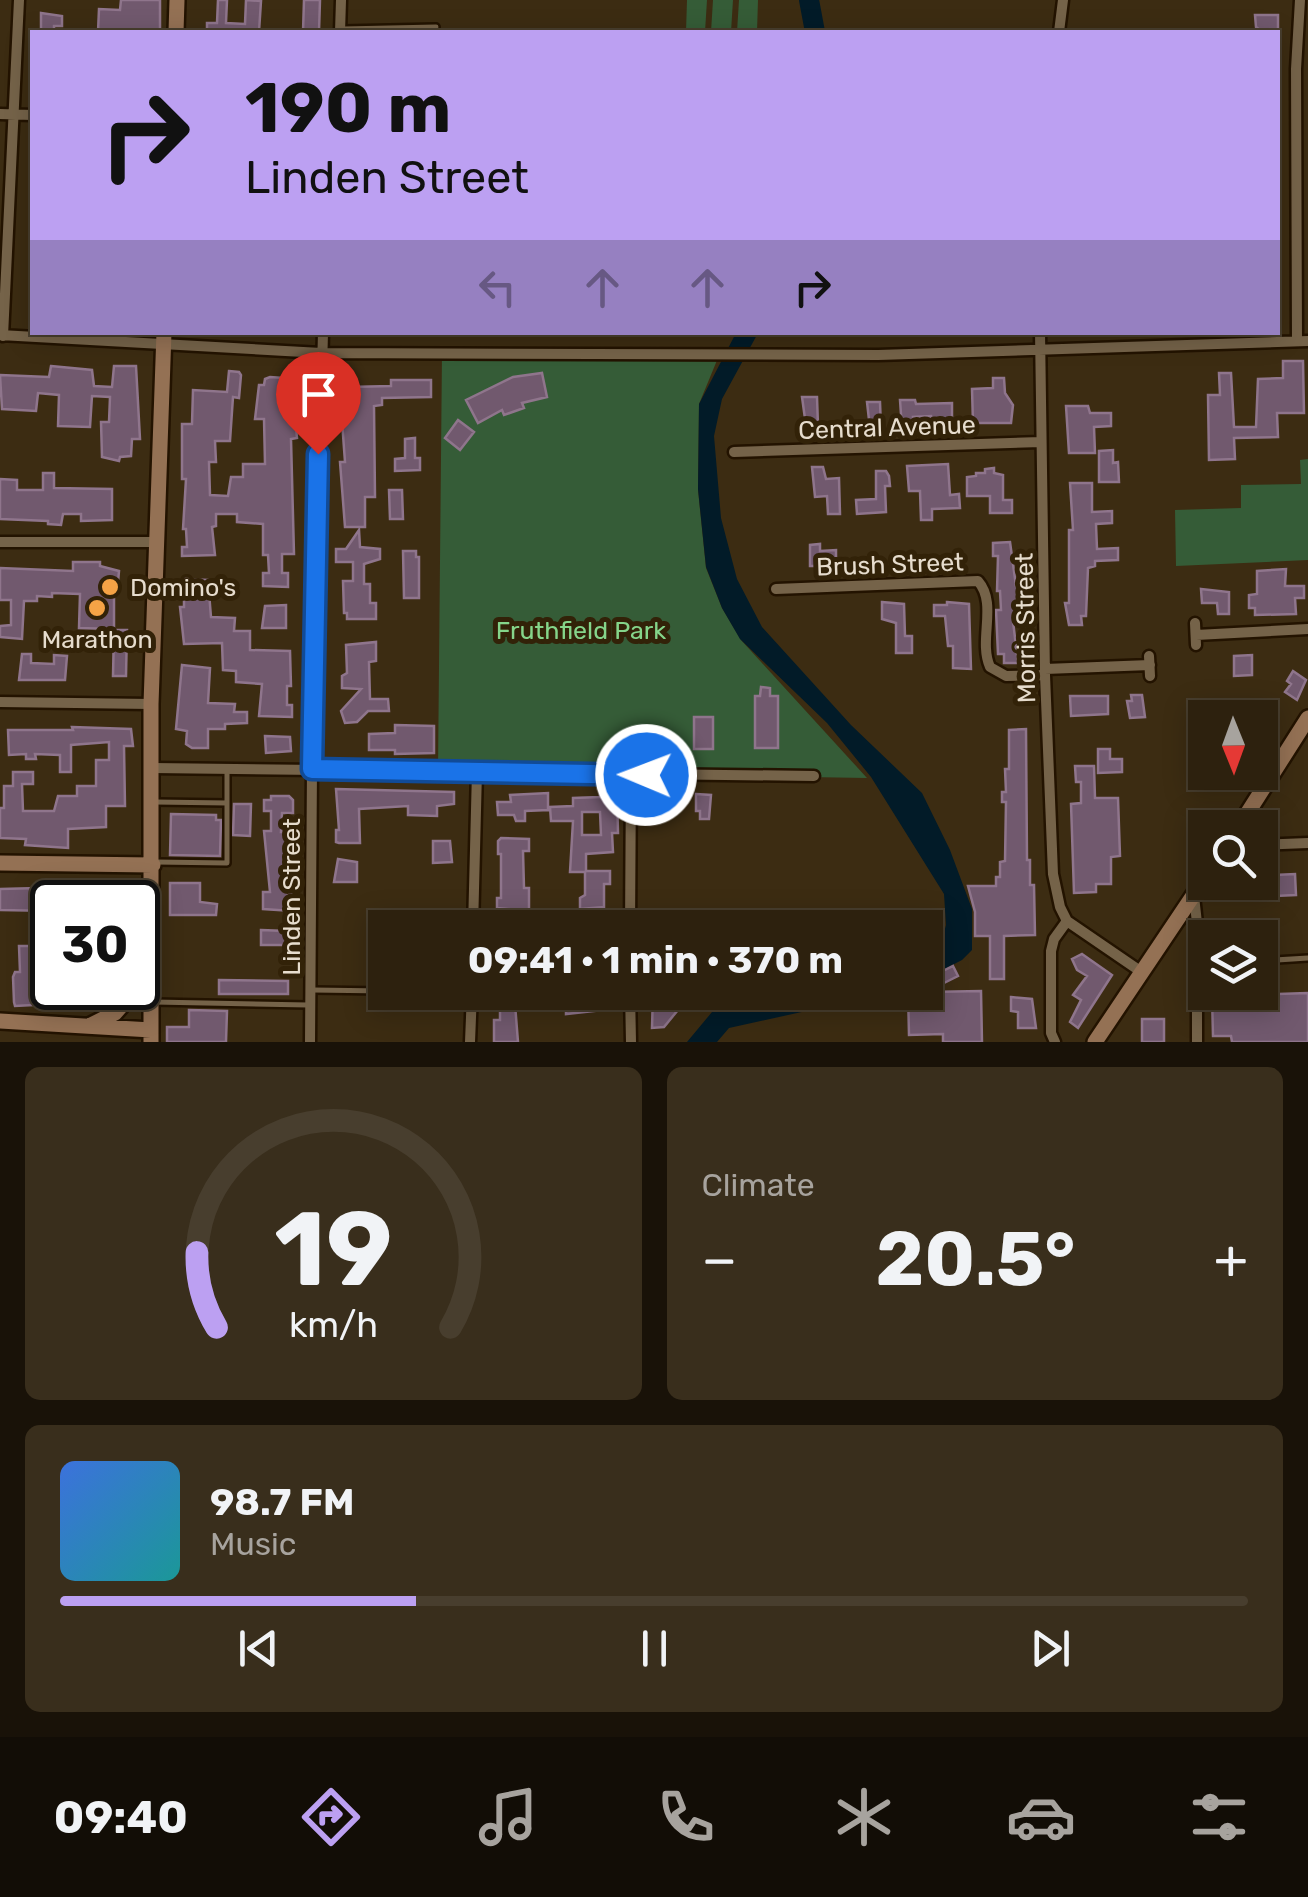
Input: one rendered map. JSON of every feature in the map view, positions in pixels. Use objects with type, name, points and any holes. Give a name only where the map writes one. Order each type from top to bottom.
[{"type":"main road","points":[[176,30],[177,0]]},
{"type":"main road","points":[[152,880],[150,704],[163,339]]},
{"type":"main road","points":[[1249,810],[1308,718]]},
{"type":"main road","points":[[0,863],[152,864]]},
{"type":"main road","points":[[1095,1042],[1191,900]]},
{"type":"main road","points":[[91,1025],[116,1010]]},
{"type":"main road","points":[[0,1021],[91,1025],[151,1036],[152,1010]]},
{"type":"street","points":[[20,0],[2,336],[163,339],[322,353],[878,355],[1303,340],[1296,69],[1300,0]]},
{"type":"street","points":[[340,30],[341,0]]},
{"type":"street","points":[[1059,30],[1063,0]]},
{"type":"street","points":[[0,114],[30,115]]},
{"type":"street","name":"Linden Street","points":[[310,1042],[322,335]]},
{"type":"street","name":"Morris Street","points":[[1040,335],[1052,874],[1067,921]]},
{"type":"street","name":"Central Avenue","points":[[734,452],[1041,442]]},
{"type":"street","points":[[0,542],[154,542]]},
{"type":"street","name":"Brush Street","points":[[776,589],[978,581],[987,596],[986,652],[990,666],[1006,676],[1150,666]]},
{"type":"street","points":[[1196,634],[1308,629]]},
{"type":"street","points":[[0,702],[150,704]]},
{"type":"street","points":[[152,768],[814,776]]},
{"type":"street","points":[[473,910],[477,772]]},
{"type":"street","points":[[630,910],[631,774]]},
{"type":"street","points":[[1278,844],[1308,843]]},
{"type":"street","points":[[1056,1042],[1051,1033],[1051,952],[1054,939],[1067,921],[1143,972]]},
{"type":"street","points":[[470,1042],[471,1010]]},
{"type":"street","points":[[630,1010],[630,1042]]},
{"type":"street","points":[[1197,1042],[1199,1010]]},
{"type":"lane","points":[[364,30],[436,27]]},
{"type":"lane","points":[[152,864],[226,863],[227,768]]},
{"type":"lane","points":[[152,802],[227,803]]},
{"type":"lane","points":[[1278,960],[1308,958]]},
{"type":"lane","points":[[310,990],[368,991]]},
{"type":"lane","points":[[160,1002],[310,1005]]},
{"type":"green space","points":[[687,0],[707,0],[705,30],[686,30]]},
{"type":"green space","points":[[713,0],[733,0],[731,30],[711,30]]},
{"type":"green space","points":[[739,0],[758,0],[757,30],[737,30]]},
{"type":"green space","name":"Fruthfield Park","points":[[442,352],[720,353],[699,404],[698,490],[706,568],[722,608],[741,640],[867,778],[438,771]]},
{"type":"green space","points":[[1308,459],[1308,560],[1176,566],[1175,510],[1241,508],[1241,485],[1301,484],[1300,460]]},
{"type":"water","points":[[735,335],[757,335],[722,399],[714,436],[721,518],[737,579],[762,627],[851,725],[922,793],[950,850],[972,909],[972,950],[962,960],[943,970],[944,894],[871,777],[827,723],[740,639],[722,608],[706,567],[698,489],[699,404]]},
{"type":"water","points":[[811,1010],[729,1028],[717,1042],[687,1042],[712,1012]]},
{"type":"building","points":[[121,0],[160,0],[160,30],[98,30],[99,9],[120,10]]},
{"type":"building","points":[[218,0],[227,0],[226,23],[245,24],[246,0],[261,1],[259,30],[207,30],[207,23],[217,23]]},
{"type":"building","points":[[304,0],[320,0],[319,30],[303,30]]},
{"type":"building","points":[[41,13],[62,16],[62,26],[41,30]]},
{"type":"building","points":[[1255,15],[1278,15],[1278,29],[1260,30]]},
{"type":"building","points":[[1283,361],[1303,361],[1304,413],[1277,413],[1278,437],[1234,438],[1235,459],[1209,460],[1208,395],[1220,395],[1219,373],[1231,373],[1234,427],[1256,427],[1258,379],[1283,378]]},
{"type":"building","points":[[51,366],[92,370],[94,386],[112,387],[114,366],[136,366],[140,439],[132,439],[131,456],[120,457],[119,461],[102,457],[101,422],[109,422],[110,397],[92,396],[90,427],[58,426],[59,395],[38,393],[36,411],[2,409],[0,375],[49,377]]},
{"type":"building","points":[[229,371],[241,375],[239,398],[233,397],[230,441],[215,441],[216,462],[209,462],[210,495],[228,496],[231,477],[243,477],[243,464],[265,464],[264,419],[255,419],[259,385],[270,377],[298,379],[297,393],[293,393],[297,438],[291,439],[294,554],[282,554],[282,573],[288,573],[288,587],[263,586],[263,573],[269,573],[268,555],[263,555],[263,524],[237,522],[237,514],[216,514],[216,526],[212,527],[215,555],[182,556],[182,547],[187,547],[183,529],[186,479],[182,479],[182,424],[192,424],[193,390],[227,392]]},
{"type":"building","points":[[542,373],[547,397],[522,403],[524,408],[504,415],[502,410],[478,423],[466,400],[513,377]]},
{"type":"building","points":[[993,378],[1004,378],[1005,393],[1013,405],[1011,423],[973,423],[972,389],[993,388]]},
{"type":"building","points":[[391,380],[431,380],[431,397],[382,398],[382,405],[374,406],[375,497],[365,497],[365,527],[345,527],[340,462],[345,462],[342,421],[349,421],[349,387],[391,386]]},
{"type":"building","points":[[802,397],[817,397],[818,426],[806,426]]},
{"type":"building","points":[[900,400],[915,400],[916,404],[952,403],[952,423],[931,422],[931,416],[913,417],[914,429],[902,429]]},
{"type":"building","points":[[867,402],[880,402],[881,428],[870,429]]},
{"type":"building","points":[[1066,406],[1088,406],[1090,413],[1111,413],[1111,426],[1094,427],[1095,453],[1069,453]]},
{"type":"building","points":[[458,420],[474,432],[460,450],[445,438]]},
{"type":"building","points":[[415,438],[415,458],[420,458],[420,470],[395,471],[395,459],[405,458],[405,439]]},
{"type":"building","points":[[1113,450],[1119,482],[1099,482],[1099,451]]},
{"type":"building","points":[[948,464],[950,495],[959,494],[960,508],[932,509],[932,520],[921,520],[920,491],[909,491],[907,466]]},
{"type":"building","points":[[812,467],[823,467],[826,479],[839,478],[840,514],[828,514],[827,496],[815,497]]},
{"type":"building","points":[[994,468],[994,473],[1003,475],[1003,500],[1012,500],[1012,513],[990,513],[990,496],[967,496],[967,477]]},
{"type":"building","points":[[876,471],[886,471],[889,476],[890,486],[885,486],[886,512],[857,514],[856,500],[876,499]]},
{"type":"building","points":[[43,473],[54,473],[54,488],[112,489],[112,520],[81,521],[81,514],[63,514],[61,525],[0,519],[0,479],[17,480],[17,490],[43,490]]},
{"type":"building","points":[[1070,483],[1092,483],[1092,512],[1112,511],[1112,523],[1096,524],[1097,549],[1118,548],[1118,560],[1095,561],[1095,566],[1088,568],[1086,616],[1081,616],[1082,625],[1069,625],[1065,603],[1069,603],[1069,530],[1073,530]]},
{"type":"building","points":[[389,490],[402,490],[403,519],[390,519]]},
{"type":"building","points":[[359,530],[360,547],[380,549],[380,559],[364,564],[364,584],[370,584],[370,603],[376,603],[376,619],[347,619],[344,613],[343,581],[353,581],[353,562],[336,562],[336,549],[346,549]]},
{"type":"building","points":[[1010,542],[1016,586],[1020,586],[1020,620],[1013,621],[1018,663],[1004,663],[1004,654],[998,654],[996,610],[1001,610],[998,556],[993,556],[993,543]]},
{"type":"building","points":[[820,544],[820,551],[836,550],[836,576],[826,577],[824,566],[810,566],[810,545]]},
{"type":"building","points":[[403,551],[416,551],[419,557],[419,598],[404,598]]},
{"type":"building","points":[[73,562],[100,562],[100,566],[119,571],[114,594],[114,629],[79,628],[80,594],[52,593],[52,597],[37,596],[37,601],[24,601],[22,639],[0,637],[0,626],[11,625],[11,600],[0,600],[0,568],[73,571]]},
{"type":"building","points":[[1286,569],[1285,586],[1304,586],[1304,598],[1295,598],[1296,614],[1255,615],[1255,608],[1249,608],[1249,595],[1257,594],[1257,571]]},
{"type":"building","points":[[184,579],[208,580],[211,617],[235,618],[234,631],[250,631],[250,650],[290,651],[287,705],[292,705],[292,717],[259,716],[262,684],[236,682],[236,671],[223,670],[222,643],[184,644],[180,607],[184,607]]},
{"type":"building","points":[[1201,589],[1229,592],[1229,614],[1218,614],[1217,603],[1202,603]]},
{"type":"building","points":[[882,602],[904,604],[905,636],[912,636],[912,653],[896,653],[896,623],[882,619]]},
{"type":"building","points":[[969,604],[971,669],[953,668],[953,646],[948,646],[945,616],[934,616],[934,605]]},
{"type":"building","points":[[286,605],[286,628],[262,628],[265,606]]},
{"type":"building","points":[[114,630],[127,630],[126,676],[113,676]]},
{"type":"building","points":[[376,642],[376,661],[369,662],[370,699],[388,699],[389,711],[368,711],[357,722],[345,723],[341,711],[361,689],[342,688],[342,676],[347,673],[346,645]]},
{"type":"building","points":[[22,654],[31,654],[31,663],[54,664],[54,655],[67,656],[65,680],[19,680]]},
{"type":"building","points":[[1252,655],[1252,675],[1234,676],[1234,656]]},
{"type":"building","points":[[182,665],[210,668],[208,703],[235,704],[234,712],[247,712],[247,723],[208,729],[208,748],[186,744],[187,731],[176,729]]},
{"type":"building","points":[[1293,671],[1306,680],[1297,700],[1285,692]]},
{"type":"building","points":[[761,687],[770,688],[770,696],[778,696],[778,748],[755,748],[755,696],[760,696]]},
{"type":"building","points":[[1131,695],[1142,695],[1145,717],[1130,718],[1127,701],[1132,701]]},
{"type":"building","points":[[1070,696],[1108,696],[1108,714],[1071,716]]},
{"type":"building","points":[[694,717],[713,717],[713,749],[694,749]]},
{"type":"building","points":[[395,725],[434,726],[434,753],[369,750],[369,734],[395,733]]},
{"type":"building","points":[[72,727],[131,729],[133,746],[124,746],[125,806],[106,806],[106,827],[68,829],[68,848],[25,845],[26,839],[0,838],[4,786],[13,786],[13,772],[33,772],[33,784],[22,784],[23,811],[54,811],[58,796],[77,796],[77,786],[96,786],[96,760],[109,760],[109,742],[71,745],[71,772],[60,772],[60,755],[35,754],[36,759],[26,759],[26,754],[9,755],[8,730],[73,730]]},
{"type":"building","points":[[1026,729],[1027,860],[1030,885],[1034,885],[1035,935],[1004,936],[1004,979],[990,979],[990,936],[975,936],[975,912],[968,886],[996,886],[996,877],[1000,877],[1000,862],[1005,861],[1006,802],[1002,802],[1002,792],[1006,792],[1005,769],[1009,769],[1009,730]]},
{"type":"building","points":[[265,736],[290,737],[291,751],[266,753]]},
{"type":"building","points":[[1098,749],[1110,749],[1110,759],[1122,759],[1122,772],[1098,773]]},
{"type":"building","points":[[1075,766],[1094,766],[1095,798],[1118,798],[1120,856],[1111,857],[1111,884],[1096,884],[1096,892],[1074,893],[1071,804],[1081,803],[1081,782],[1076,782]]},
{"type":"building","points":[[336,789],[454,792],[454,804],[437,806],[437,816],[408,815],[408,806],[359,809],[360,843],[339,843]]},
{"type":"building","points":[[617,792],[618,833],[612,833],[613,852],[586,854],[586,871],[610,871],[610,884],[604,884],[604,907],[580,909],[580,898],[585,895],[585,872],[570,872],[573,821],[551,821],[550,807],[573,806],[573,798],[600,797],[600,793]],"holes":[[[582,812],[600,812],[601,835],[582,835]]]},
{"type":"building","points":[[548,793],[548,810],[525,811],[525,821],[516,821],[514,815],[498,815],[497,802],[511,802],[510,795]]},
{"type":"building","points":[[696,794],[711,795],[709,819],[700,819]]},
{"type":"building","points":[[271,796],[289,796],[293,800],[293,813],[282,813],[281,832],[291,832],[288,894],[292,894],[292,911],[263,909],[263,892],[270,892],[264,831],[271,831],[271,811],[264,811],[264,800],[271,800]]},
{"type":"building","points":[[234,804],[251,804],[250,836],[233,835]]},
{"type":"building","points":[[171,814],[216,815],[216,820],[221,820],[220,856],[170,855]]},
{"type":"building","points":[[529,839],[529,851],[523,851],[529,910],[497,908],[497,898],[501,898],[498,841]]},
{"type":"building","points":[[433,841],[450,841],[452,862],[433,863]]},
{"type":"building","points":[[338,859],[357,862],[357,882],[334,882]]},
{"type":"building","points":[[1295,874],[1296,895],[1278,896],[1278,875]]},
{"type":"building","points":[[170,883],[200,883],[200,902],[217,904],[216,915],[170,915]]},
{"type":"building","points":[[30,888],[30,911],[0,910],[0,889]]},
{"type":"building","points":[[261,930],[286,931],[286,945],[261,945]]},
{"type":"building","points":[[19,946],[30,946],[30,1005],[15,1006],[13,977],[20,972]]},
{"type":"building","points":[[1082,954],[1112,975],[1078,1028],[1070,1022],[1081,1000],[1073,995],[1087,976],[1077,970],[1072,959]]},
{"type":"building","points":[[953,966],[958,976],[943,984],[943,971]]},
{"type":"building","points":[[219,980],[288,981],[288,994],[219,994]]},
{"type":"building","points":[[981,991],[982,1042],[943,1042],[943,1034],[909,1035],[908,1010],[943,1010],[943,992]]},
{"type":"building","points":[[1308,993],[1308,1042],[1232,1042],[1231,1036],[1213,1036],[1212,1010],[1278,1010],[1278,994]]},
{"type":"building","points":[[1011,997],[1032,999],[1036,1028],[1018,1028],[1018,1012],[1011,1011]]},
{"type":"building","points":[[189,1010],[227,1011],[226,1042],[167,1042],[167,1027],[189,1027]]},
{"type":"building","points":[[500,1010],[515,1010],[518,1042],[494,1042],[494,1020],[500,1020]]},
{"type":"building","points":[[566,1010],[604,1010],[566,1014]]},
{"type":"building","points":[[652,1010],[678,1010],[664,1027],[652,1028]]},
{"type":"building","points":[[1142,1019],[1164,1019],[1164,1042],[1142,1042]]},
{"type":"waterway","points":[[809,0],[815,30]]},
{"type":"place","name":"Domino's","points":[[110,587]]},
{"type":"place","name":"Marathon","points":[[97,608]]},
{"type":"route","points":[[318,454],[312,769],[646,775]]}]
